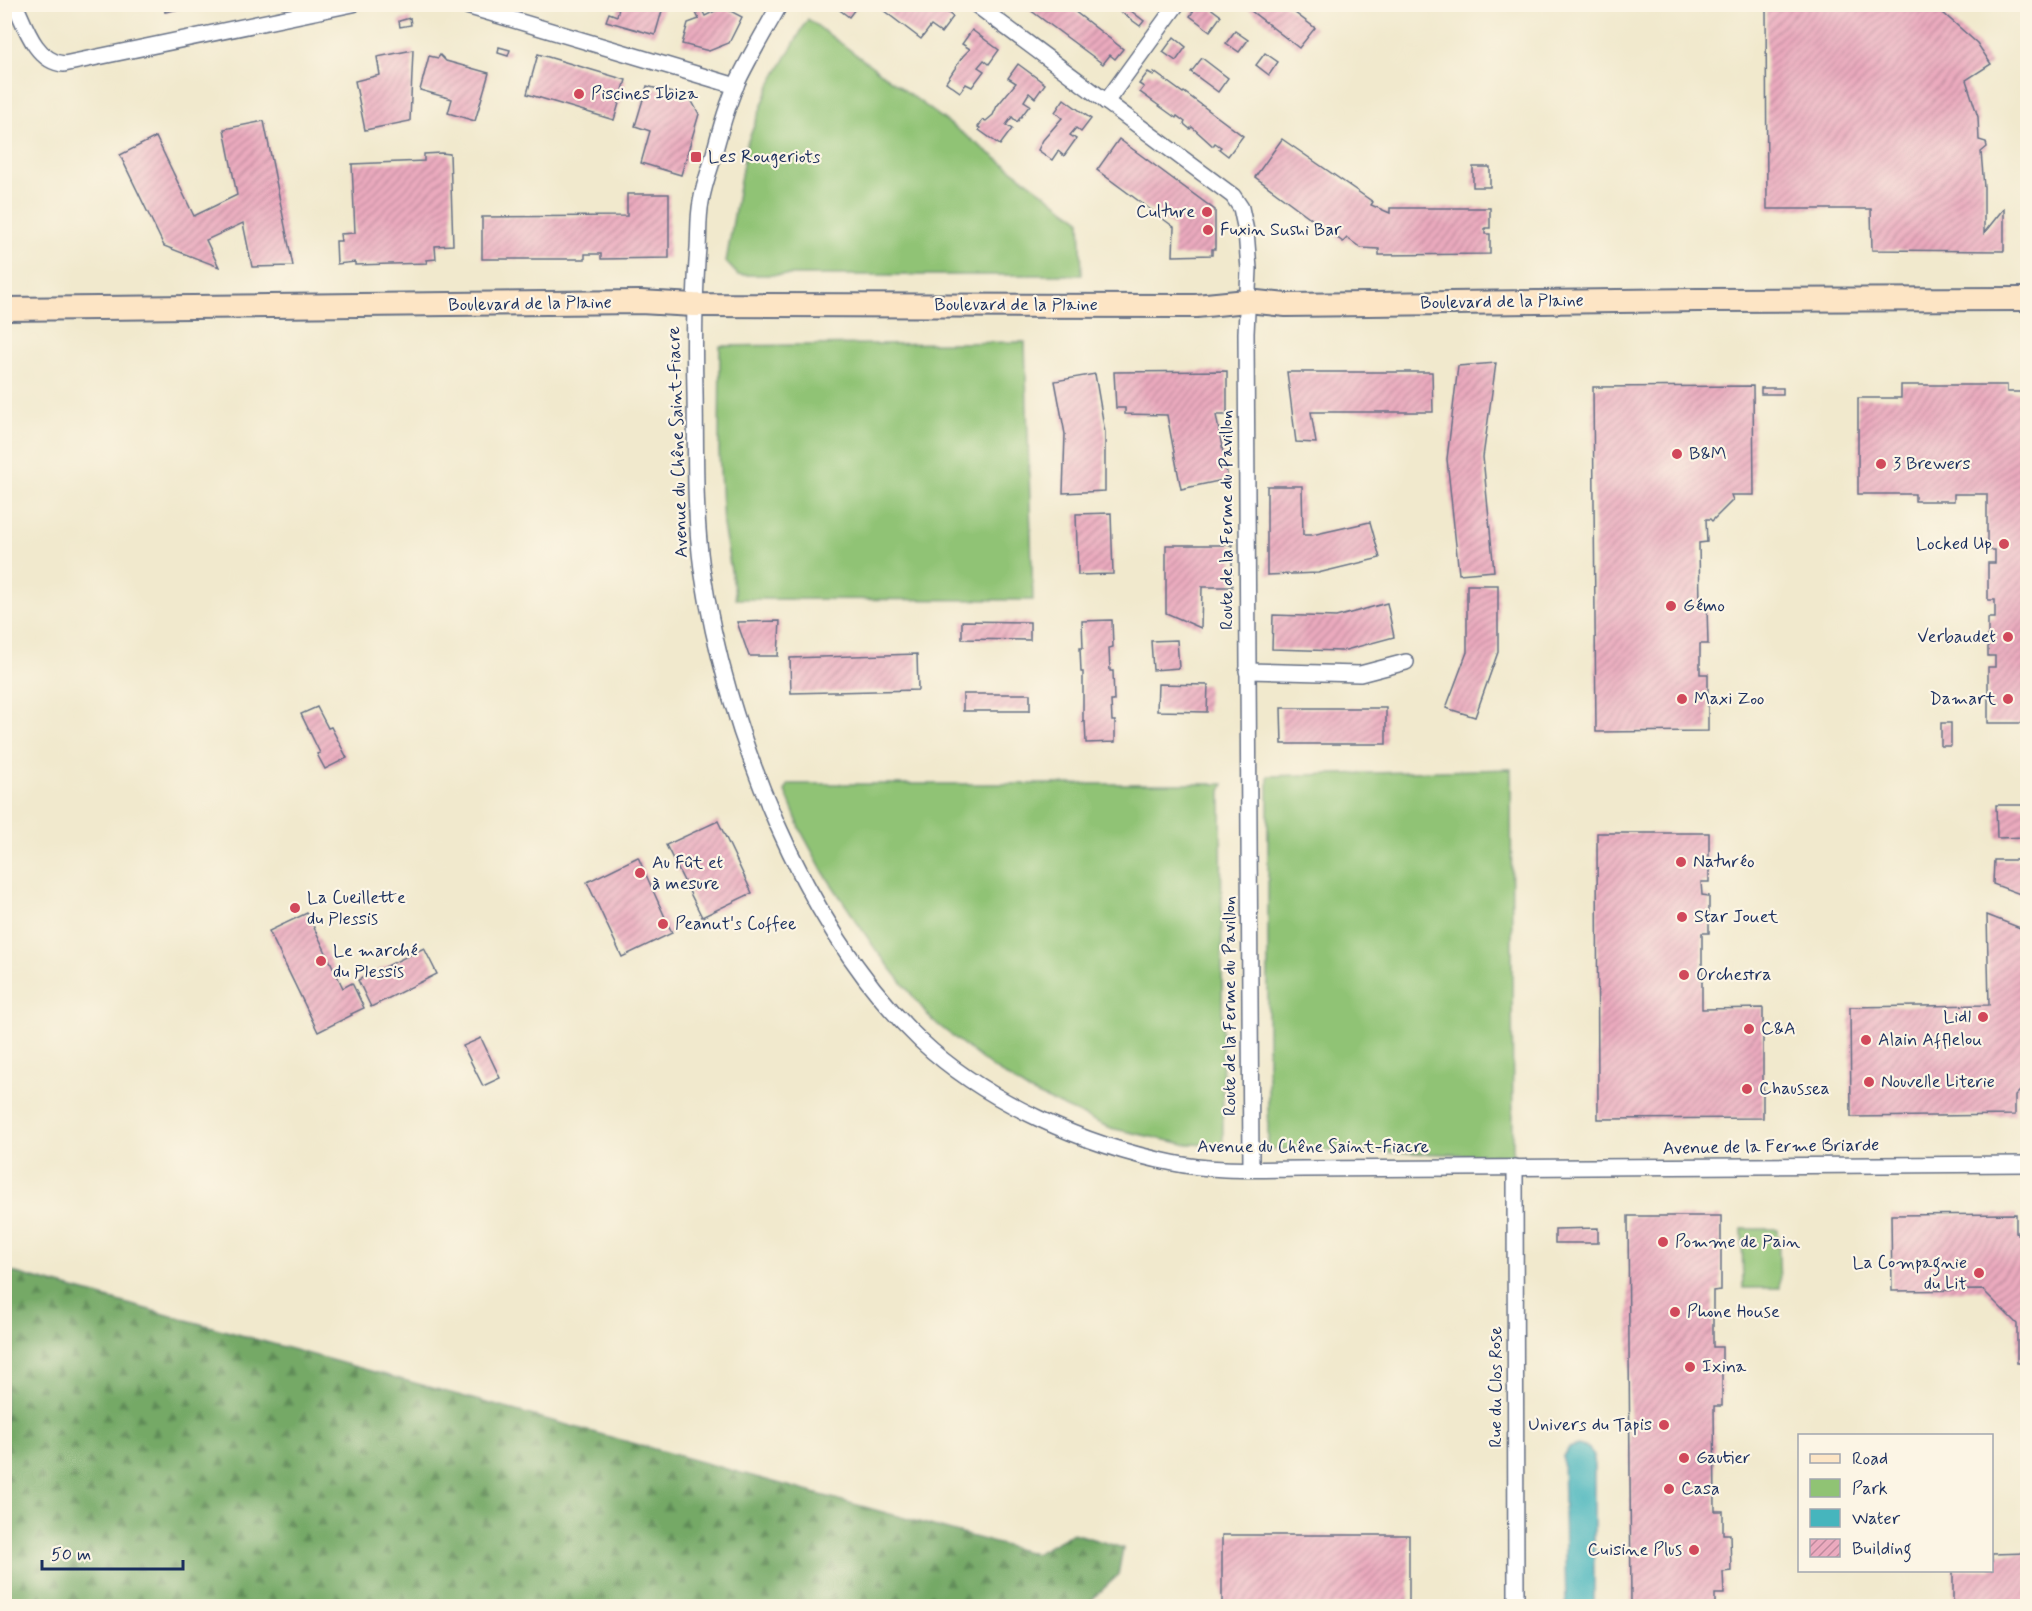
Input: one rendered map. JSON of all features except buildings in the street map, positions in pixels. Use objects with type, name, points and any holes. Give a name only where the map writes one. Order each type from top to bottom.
[{"type":"main road","name":"Boulevard de la Plaine","points":[[4,309],[640,302],[694,305],[1196,306],[1247,301],[1286,305],[2028,299]]},
{"type":"street","points":[[15,4],[33,42],[52,61],[64,64],[352,4]]},
{"type":"street","points":[[460,4],[736,86]]},
{"type":"street","name":"Avenue du Chêne Saint-Fiacre","points":[[780,4],[736,86],[722,122],[701,201],[694,305],[697,511],[702,568],[716,645],[739,729],[778,826],[814,897],[845,949],[880,995],[922,1041],[960,1071],[995,1095],[1103,1146],[1176,1164],[1251,1169],[1515,1167]]},
{"type":"street","name":"Route de la Ferme du Pavillon","points":[[975,4],[1233,196],[1241,207],[1246,231],[1249,270],[1247,301],[1247,671],[1251,1169]]},
{"type":"street","points":[[1106,102],[1177,4]]},
{"type":"street","points":[[1247,671],[1360,674],[1406,662]]},
{"type":"street","name":"Avenue de la Ferme Briarde","points":[[1515,1167],[2028,1164]]},
{"type":"street","name":"Rue du Clos Rose","points":[[1515,1167],[1516,1606]]},
{"type":"green space","points":[[808,19],[1080,220],[1082,275],[738,275],[726,262],[746,146],[770,85]]},
{"type":"green space","points":[[1025,342],[1033,600],[736,599],[723,525],[719,452],[720,346]]},
{"type":"green space","points":[[1511,769],[1513,1156],[1268,1149],[1268,776]]},
{"type":"green space","points":[[789,784],[1224,784],[1221,791],[1223,1145],[1184,1144],[1110,1128],[1029,1091],[993,1068],[932,1020],[876,950],[824,873],[802,833],[785,791]]},
{"type":"green space","points":[[1742,1229],[1778,1229],[1780,1288],[1743,1288]]},
{"type":"green space","points":[[5,1270],[1035,1554],[1073,1533],[1123,1548],[1118,1575],[1085,1606],[5,1606]]},
{"type":"water","points":[[1578,1445],[1588,1448],[1594,1455],[1594,1606],[1566,1606],[1563,1456],[1569,1448]]},
{"type":"place","name":"Piscines Ibiza","points":[[579,94]]},
{"type":"place","name":"Les Rougeriots","points":[[696,157]]},
{"type":"place","name":"Culture","points":[[1207,212]]},
{"type":"place","name":"Fuxin Sushi Bar","points":[[1208,230]]},
{"type":"place","name":"B&M","points":[[1677,454]]},
{"type":"place","name":"3 Brewers","points":[[1881,464]]},
{"type":"place","name":"Locked Up","points":[[2004,544]]},
{"type":"place","name":"Gémo","points":[[1671,606]]},
{"type":"place","name":"Verbaudet","points":[[2008,637]]},
{"type":"place","name":"Maxi Zoo","points":[[1682,699]]},
{"type":"place","name":"Damart","points":[[2008,699]]},
{"type":"place","name":"Naturéo","points":[[1681,862]]},
{"type":"place","name":"Au Fût et à mesure","points":[[640,873]]},
{"type":"place","name":"La Cueillette du Plessis","points":[[295,908]]},
{"type":"place","name":"Star Jouet","points":[[1682,917]]},
{"type":"place","name":"Peanut's Coffee","points":[[663,924]]},
{"type":"place","name":"Le marché du Plessis","points":[[321,961]]},
{"type":"place","name":"Orchestra","points":[[1684,975]]},
{"type":"place","name":"Lidl","points":[[1983,1017]]},
{"type":"place","name":"C&A","points":[[1749,1029]]},
{"type":"place","name":"Alain Afflelou","points":[[1866,1040]]},
{"type":"place","name":"Nouvelle Literie","points":[[1869,1082]]},
{"type":"place","name":"Chaussea","points":[[1747,1089]]},
{"type":"place","name":"Pomme de Pain","points":[[1663,1242]]},
{"type":"place","name":"La Compagnie du Lit","points":[[1979,1273]]},
{"type":"place","name":"Phone House","points":[[1675,1312]]},
{"type":"place","name":"Ixina","points":[[1690,1367]]},
{"type":"place","name":"Univers du Tapis","points":[[1664,1425]]},
{"type":"place","name":"Gautier","points":[[1684,1458]]},
{"type":"place","name":"Casa","points":[[1669,1489]]},
{"type":"place","name":"Cuisine Plus","points":[[1694,1550]]}]
